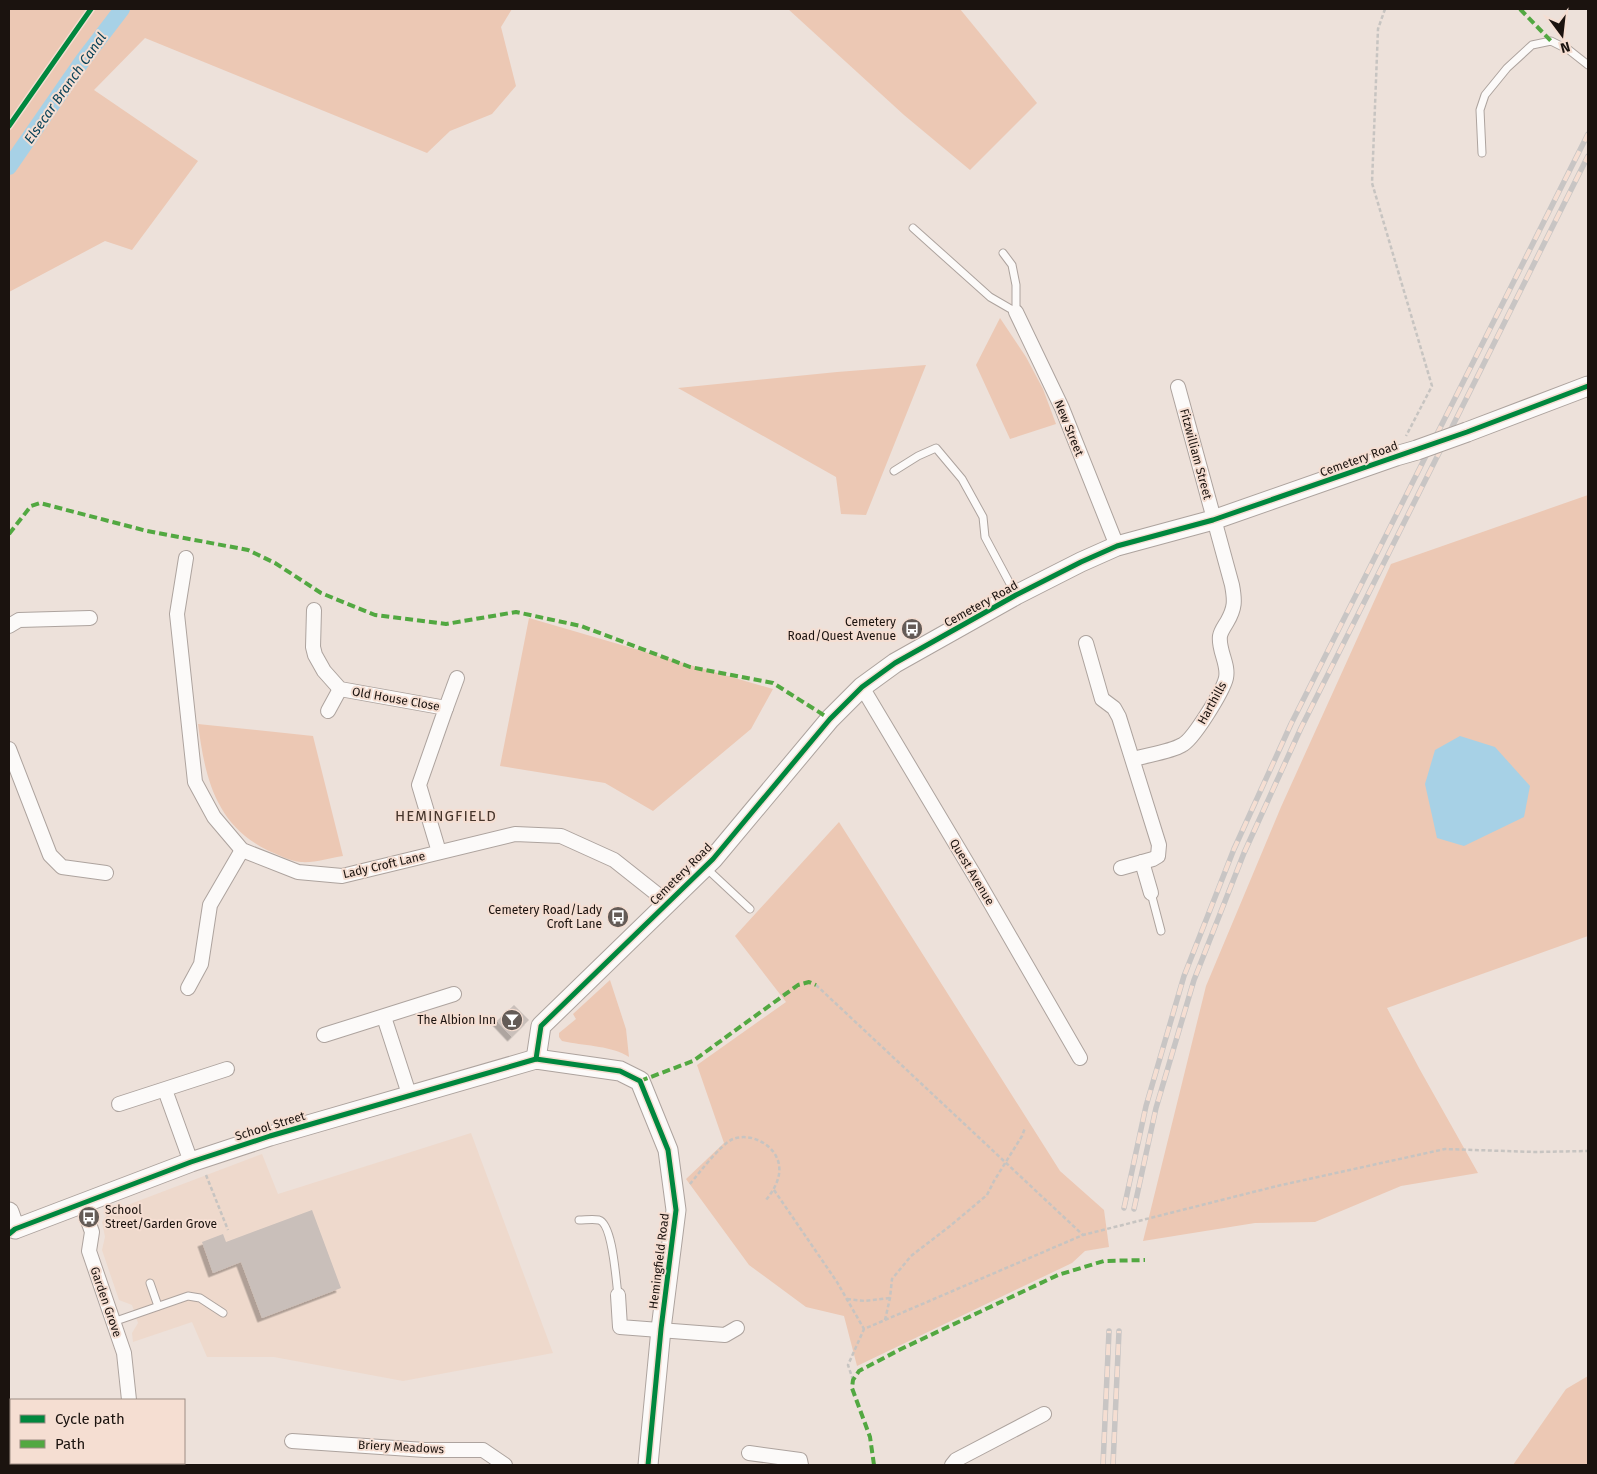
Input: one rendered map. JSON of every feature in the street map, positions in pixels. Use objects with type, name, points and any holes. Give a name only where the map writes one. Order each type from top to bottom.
[{"type":"street","name":"New Street","points":[[1016,312],[1062,408],[1117,546]]},
{"type":"street","name":"Cemetery Road","points":[[536,1058],[541,1026],[704,867],[830,719],[862,688],[895,663],[1016,595],[1117,546],[1214,520],[1467,432],[1588,386]]},
{"type":"street","name":"Fitzwilliam Street","points":[[1178,387],[1214,520]]},
{"type":"street","name":"Harthills","points":[[1134,759],[1182,745],[1190,739],[1226,678],[1220,646],[1220,634],[1235,601],[1214,520]]},
{"type":"street","name":"Lady Croft Lane","points":[[186,558],[176,614],[195,782],[214,818],[242,850],[298,872],[342,876],[515,834],[561,836],[614,860],[667,902]]},
{"type":"street","name":"Old House Close","points":[[314,610],[313,647],[315,655],[324,671],[340,689],[446,708],[419,785],[439,852]]},
{"type":"street","points":[[9,626],[19,620],[90,618]]},
{"type":"street","points":[[1086,643],[1102,699],[1117,712],[1134,759],[1139,785],[1159,845],[1158,856],[1153,860],[1121,868]]},
{"type":"street","points":[[446,708],[457,678]]},
{"type":"street","name":"Quest Avenue","points":[[862,688],[976,878],[1080,1058]]},
{"type":"street","points":[[328,711],[340,689]]},
{"type":"street","points":[[9,749],[50,855],[62,867],[106,873]]},
{"type":"street","points":[[188,988],[202,964],[210,905],[242,850]]},
{"type":"street","points":[[1142,862],[1151,893]]},
{"type":"street","points":[[324,1036],[454,994]]},
{"type":"street","points":[[384,1017],[410,1094]]},
{"type":"street","name":"School Street","points":[[11,1225],[82,1204],[196,1161],[270,1136],[536,1058]]},
{"type":"street","name":"Hemingfield Road","points":[[536,1058],[620,1071],[640,1081],[668,1150],[676,1210],[661,1329],[648,1465]]},
{"type":"street","points":[[119,1104],[227,1069]]},
{"type":"street","points":[[165,1090],[196,1161]]},
{"type":"street","name":"Garden Grove","points":[[82,1204],[92,1232],[89,1251],[124,1353],[129,1399]]},
{"type":"street","points":[[618,1295],[620,1327],[725,1335],[737,1328]]},
{"type":"street","points":[[952,1465],[956,1460],[1044,1414]]},
{"type":"street","name":"Briery Meadows","points":[[292,1441],[425,1450],[483,1450],[505,1465]]},
{"type":"street","points":[[749,1453],[800,1460],[801,1465]]},
{"type":"lane","points":[[1482,153],[1480,110],[1485,95],[1507,68],[1532,45],[1552,41],[1569,50],[1588,65]]},
{"type":"lane","points":[[914,228],[990,297],[1016,312],[1016,286],[1012,266],[1003,253]]},
{"type":"lane","points":[[894,471],[918,456],[936,448],[962,479],[984,517],[985,538],[1016,595]]},
{"type":"lane","points":[[704,867],[750,909]]},
{"type":"lane","points":[[1151,893],[1161,931]]},
{"type":"lane","points":[[579,1220],[599,1220],[604,1223],[608,1231],[618,1295]]},
{"type":"lane","points":[[150,1283],[158,1306]]},
{"type":"lane","points":[[113,1322],[188,1296],[200,1298],[223,1313]]},
{"type":"path","points":[[1385,9],[1378,29],[1372,183],[1432,386],[1396,456]]},
{"type":"path","points":[[816,985],[1083,1235]]},
{"type":"path","points":[[885,1320],[892,1279],[911,1256],[987,1195],[1025,1128]]},
{"type":"path","points":[[675,1201],[721,1148],[733,1139],[746,1136],[758,1139],[771,1149],[779,1163],[778,1177],[774,1190],[766,1200]]},
{"type":"path","points":[[853,1380],[848,1365],[864,1329],[1083,1235],[1278,1186],[1445,1149],[1535,1152],[1588,1151]]},
{"type":"path","points":[[196,1161],[228,1230]]},
{"type":"path","points":[[774,1190],[837,1282],[864,1329]]},
{"type":"path","points":[[847,1298],[865,1301],[890,1298]]},
{"type":"shaded area","points":[[9,9],[512,9],[501,27],[516,86],[492,114],[450,131],[427,153],[145,38],[94,90],[198,161],[132,250],[105,241],[9,292]]},
{"type":"shaded area","points":[[788,9],[960,9],[1037,103],[970,170],[904,115]]},
{"type":"shaded area","points":[[1000,318],[1026,357],[1043,389],[1056,424],[1010,439],[976,365]]},
{"type":"shaded area","points":[[926,365],[866,515],[841,514],[836,477],[678,388],[837,372]]},
{"type":"shaded area","points":[[1588,495],[1588,936],[1387,1008],[1478,1173],[1401,1186],[1315,1222],[1255,1223],[1143,1241],[1206,986],[1281,807],[1391,564]]},
{"type":"shaded area","points":[[529,618],[773,689],[751,729],[653,811],[605,783],[500,766]]},
{"type":"shaded area","points":[[198,724],[313,736],[343,856],[312,862],[301,862],[285,858],[251,840],[236,828],[216,798],[209,781]]},
{"type":"shaded area","points":[[839,822],[1060,1171],[1104,1210],[1109,1247],[1085,1251],[1072,1263],[857,1366],[844,1316],[806,1307],[749,1265],[686,1179],[724,1143],[697,1065],[786,1002],[735,936]]},
{"type":"shaded area","points":[[610,980],[626,1029],[629,1057],[607,1048],[562,1041],[559,1037],[559,1033],[576,1019],[573,1014]]},
{"type":"shaded area","points":[[471,1133],[553,1353],[403,1381],[274,1357],[207,1357],[192,1322],[133,1342],[132,1333],[138,1323],[132,1305],[119,1300],[102,1250],[105,1237],[102,1222],[109,1212],[262,1154],[278,1194]]},
{"type":"shaded area","points":[[1588,1376],[1588,1465],[1513,1465],[1566,1389]]},
{"type":"water","points":[[1460,736],[1495,747],[1530,786],[1524,817],[1464,846],[1437,838],[1425,784],[1435,750]]},
{"type":"building","points":[[514,1005],[529,1020],[512,1037],[497,1021]]},
{"type":"building","points":[[312,1210],[341,1288],[262,1318],[241,1262],[213,1273],[202,1242],[223,1234],[226,1242]]},
{"type":"waterway","name":"Elsecar Branch Canal","points":[[9,167],[83,60],[122,9]]},
{"type":"railway","points":[[1124,1208],[1146,1106],[1184,976],[1234,849],[1291,724],[1588,134]]},
{"type":"railway","points":[[1134,1209],[1156,1108],[1194,980],[1244,853],[1301,728],[1588,156]]},
{"type":"railway","points":[[1103,1465],[1109,1331]]},
{"type":"railway","points":[[1113,1465],[1119,1331]]},
{"type":"marked path","points":[[1520,9],[1551,41]]},
{"type":"marked path","points":[[9,534],[31,506],[40,503],[147,531],[248,550],[275,563],[321,593],[375,615],[446,624],[516,612],[581,626],[690,667],[773,683],[830,719]]},
{"type":"marked path","points":[[640,1081],[693,1061],[798,985],[809,982],[816,985]]},
{"type":"marked path","points":[[874,1465],[870,1437],[852,1388],[853,1380],[859,1371],[901,1349],[1058,1275],[1104,1261],[1145,1260]]},
{"type":"cycle path","points":[[9,126],[91,9]]},
{"type":"cycle path","points":[[536,1059],[541,1026],[713,859],[830,719],[862,687],[895,663],[1016,595],[1117,546],[1213,520],[1467,432],[1588,386]]},
{"type":"cycle path","points":[[9,1234],[15,1229],[191,1162],[270,1136],[536,1059],[620,1071],[640,1081],[668,1150],[676,1210],[661,1329],[648,1465]]},
{"type":"place","name":"Cemetery Road/Quest Avenue","points":[[912,629]]},
{"type":"place","name":"Cemetery Road/Lady Croft Lane","points":[[618,917]]},
{"type":"place","name":"The Albion Inn","points":[[512,1020]]},
{"type":"place","name":"School Street/Garden Grove","points":[[89,1217]]},
{"type":"district","name":"HEMINGFIELD","points":[[446,816]]}]
